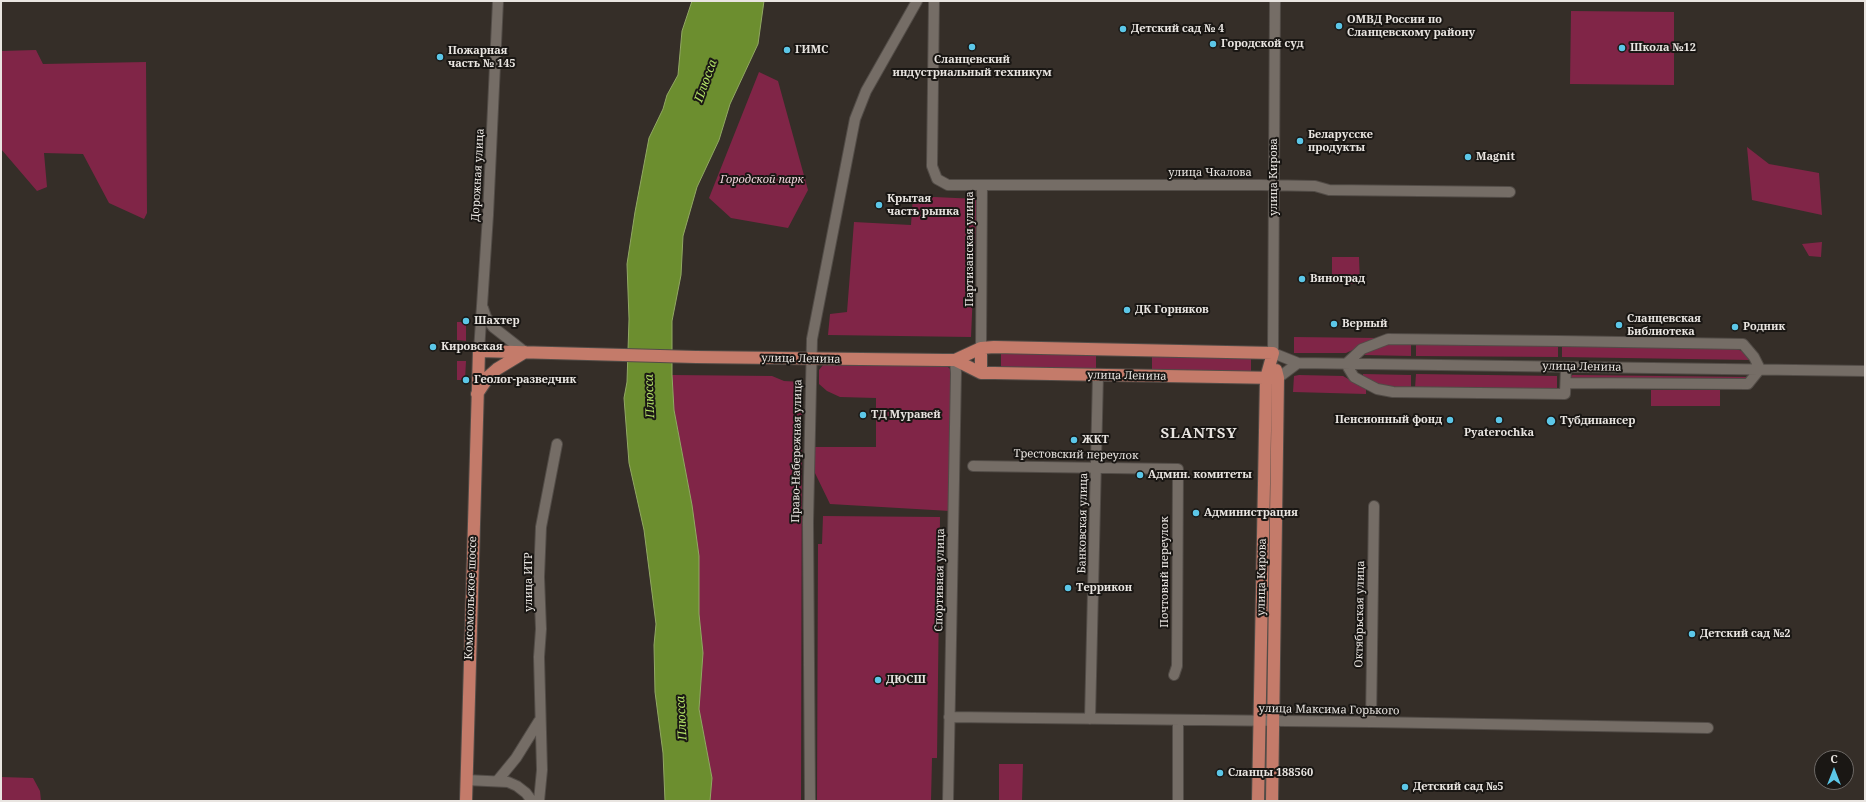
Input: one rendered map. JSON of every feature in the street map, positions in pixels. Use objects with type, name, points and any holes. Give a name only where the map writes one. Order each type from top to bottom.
[{"type":"main road","name":"улица Ленина","points":[[525,352],[696,357],[955,360],[981,348],[1273,353]]},
{"type":"main road","points":[[981,348],[981,373]]},
{"type":"main road","points":[[479,351],[525,352]]},
{"type":"main road","name":"Комсомольское шоссе","points":[[466,801],[479,351]]},
{"type":"main road","points":[[477,395],[490,376],[497,369],[525,352]]},
{"type":"main road","name":"улица Кирова","points":[[1258,801],[1259,721],[1273,353]]},
{"type":"main road","name":"улица Ленина","points":[[955,360],[981,373],[1272,378]]},
{"type":"main road","name":"улица Кирова","points":[[1272,378],[1272,801]]},
{"type":"street","name":"Дорожная улица","points":[[479,351],[498,1]]},
{"type":"street","name":"Право-Набережная улица","points":[[810,801],[808,522],[811,359],[813,332],[856,119],[866,91],[917,1]]},
{"type":"street","name":"Партизанская улица","points":[[934,1],[932,166],[937,179],[948,184],[982,185],[981,348]]},
{"type":"street","name":"улица Кирова","points":[[1273,353],[1276,1]]},
{"type":"street","name":"улица Чкалова","points":[[982,185],[1315,186],[1329,190],[1510,192]]},
{"type":"street","points":[[482,306],[486,317],[493,326],[525,352]]},
{"type":"street","points":[[1566,367],[1566,383],[1566,394],[1392,392],[1377,389],[1354,377],[1346,364],[1362,349],[1388,339],[1743,344],[1754,357],[1760,369],[1754,379],[1748,384],[1566,383]]},
{"type":"street","name":"улица Ленина","points":[[1273,353],[1298,363],[1865,371]]},
{"type":"street","name":"Спортивная улица","points":[[948,801],[956,373],[955,360]]},
{"type":"street","points":[[1272,378],[1298,363]]},
{"type":"street","name":"Банковская улица","points":[[1090,719],[1098,375]]},
{"type":"street","name":"улица ИТР","points":[[539,801],[542,770],[539,721],[538,657],[541,629],[541,527],[557,444]]},
{"type":"street","name":"Трестовский переулок","points":[[973,466],[1178,469]]},
{"type":"street","name":"Почтовый переулок","points":[[1174,675],[1177,666],[1178,469]]},
{"type":"street","name":"Октябрьская улица","points":[[1371,722],[1374,506]]},
{"type":"street","name":"улица Максима Горького","points":[[949,717],[1708,728]]},
{"type":"street","points":[[1178,720],[1178,801]]},
{"type":"street","points":[[497,780],[516,758],[539,721]]},
{"type":"street","points":[[466,780],[497,780],[517,786],[526,793],[532,801]]},
{"type":"green space","name":"Школа №12","points":[[1571,11],[1674,12],[1674,85],[1570,84]]},
{"type":"green space","points":[[36,50],[43,64],[146,62],[147,213],[144,219],[109,203],[83,154],[44,153],[47,187],[37,191],[1,149],[1,51]]},
{"type":"green space","name":"Городской парк","points":[[759,72],[778,81],[808,190],[788,228],[731,218],[709,198]]},
{"type":"green space","points":[[1747,147],[1769,164],[1819,173],[1822,215],[1752,200]]},
{"type":"green space","points":[[913,196],[977,199],[971,337],[828,335],[830,314],[847,312],[854,222],[911,225]]},
{"type":"green space","points":[[1822,242],[1821,257],[1809,256],[1802,244]]},
{"type":"green space","points":[[1332,257],[1359,257],[1360,284],[1332,284]]},
{"type":"green space","points":[[457,322],[466,322],[466,341],[457,340]]},
{"type":"green space","points":[[1294,337],[1379,338],[1346,353],[1294,353]]},
{"type":"green space","points":[[1387,343],[1411,343],[1411,356],[1364,355],[1366,351]]},
{"type":"green space","points":[[1416,343],[1558,345],[1558,357],[1416,356]]},
{"type":"green space","points":[[1562,345],[1737,349],[1746,353],[1751,360],[1562,357]]},
{"type":"green space","points":[[1001,352],[1096,354],[1096,371],[1001,369]]},
{"type":"green space","points":[[1152,354],[1251,357],[1251,373],[1152,372]]},
{"type":"green space","points":[[457,361],[466,361],[465,380],[457,380]]},
{"type":"green space","points":[[823,365],[946,365],[950,369],[952,375],[950,511],[830,504],[814,471],[815,447],[876,447],[876,398],[840,397],[827,391],[819,384],[819,370]]},
{"type":"green space","points":[[1363,374],[1411,375],[1411,388],[1380,386],[1363,377]]},
{"type":"green space","points":[[1416,374],[1557,376],[1557,390],[1415,388]]},
{"type":"green space","points":[[672,375],[772,376],[784,381],[802,382],[801,801],[710,801],[712,778],[699,709],[703,653],[692,505],[674,410]]},
{"type":"green space","points":[[1294,376],[1343,376],[1366,389],[1366,394],[1293,392]]},
{"type":"green space","points":[[1570,376],[1748,377],[1750,380],[1570,379]]},
{"type":"green space","points":[[1651,390],[1720,390],[1720,406],[1651,406]]},
{"type":"green space","points":[[1271,413],[1273,414],[1269,709],[1266,710],[1264,709]]},
{"type":"green space","name":"ДЮСШ","points":[[823,516],[940,517],[937,758],[932,758],[931,801],[817,801],[818,544],[822,544]]},
{"type":"green space","points":[[999,764],[1023,764],[1022,801],[999,801]]},
{"type":"green space","points":[[1,777],[33,778],[40,791],[41,801],[1,801]]},
{"type":"water","name":"Плюсса","points":[[692,1],[764,1],[758,44],[730,104],[719,140],[697,187],[683,236],[681,275],[672,321],[672,375],[674,410],[692,505],[699,556],[699,614],[703,653],[699,709],[712,778],[710,801],[665,801],[663,753],[655,692],[654,645],[656,624],[644,530],[629,463],[624,398],[627,382],[629,319],[627,264],[649,138],[663,109],[667,95],[678,75],[682,31]]},
{"type":"place","name":"ОМВД России по Сланцевскому району","points":[[1339,26]]},
{"type":"place","name":"Детский сад № 4","points":[[1123,29]]},
{"type":"place","name":"Городской суд","points":[[1213,44]]},
{"type":"place","name":"Сланцевский индустриальный техникум","points":[[972,47]]},
{"type":"place","name":"Школа №12","points":[[1622,48]]},
{"type":"place","name":"ГИМС","points":[[787,50]]},
{"type":"place","name":"Пожарная часть № 145","points":[[440,57]]},
{"type":"place","name":"Беларусске продукты","points":[[1300,141]]},
{"type":"place","name":"Magnit","points":[[1468,157]]},
{"type":"place","name":"Крытая часть рынка","points":[[879,205]]},
{"type":"place","name":"Виноград","points":[[1302,279]]},
{"type":"place","name":"ДК Горняков","points":[[1127,310]]},
{"type":"place","name":"Шахтер","points":[[466,321]]},
{"type":"place","name":"Верный","points":[[1334,324]]},
{"type":"place","name":"Сланцевская Библиотека","points":[[1619,325]]},
{"type":"place","name":"Родник","points":[[1735,327]]},
{"type":"place","name":"Кировская","points":[[433,347]]},
{"type":"place","name":"Геолог-разведчик","points":[[466,380]]},
{"type":"place","name":"ТД Муравей","points":[[863,415]]},
{"type":"place","name":"Пенсионный фонд","points":[[1450,420]]},
{"type":"place","name":"Pyaterochka","points":[[1499,420]]},
{"type":"place","name":"Тубдипансер","points":[[1551,421]]},
{"type":"place","name":"ЖКТ","points":[[1074,440]]},
{"type":"place","name":"Админ. комитеты","points":[[1140,475]]},
{"type":"place","name":"Администрация","points":[[1196,513]]},
{"type":"place","name":"Террикон","points":[[1068,588]]},
{"type":"place","name":"Детский сад №2","points":[[1692,634]]},
{"type":"place","name":"ДЮСШ","points":[[878,680]]},
{"type":"place","name":"Сланцы 188560","points":[[1220,773]]},
{"type":"place","name":"Детский сад №5","points":[[1405,787]]},
{"type":"district","name":"SLANTSY","points":[[1199,434]]}]
